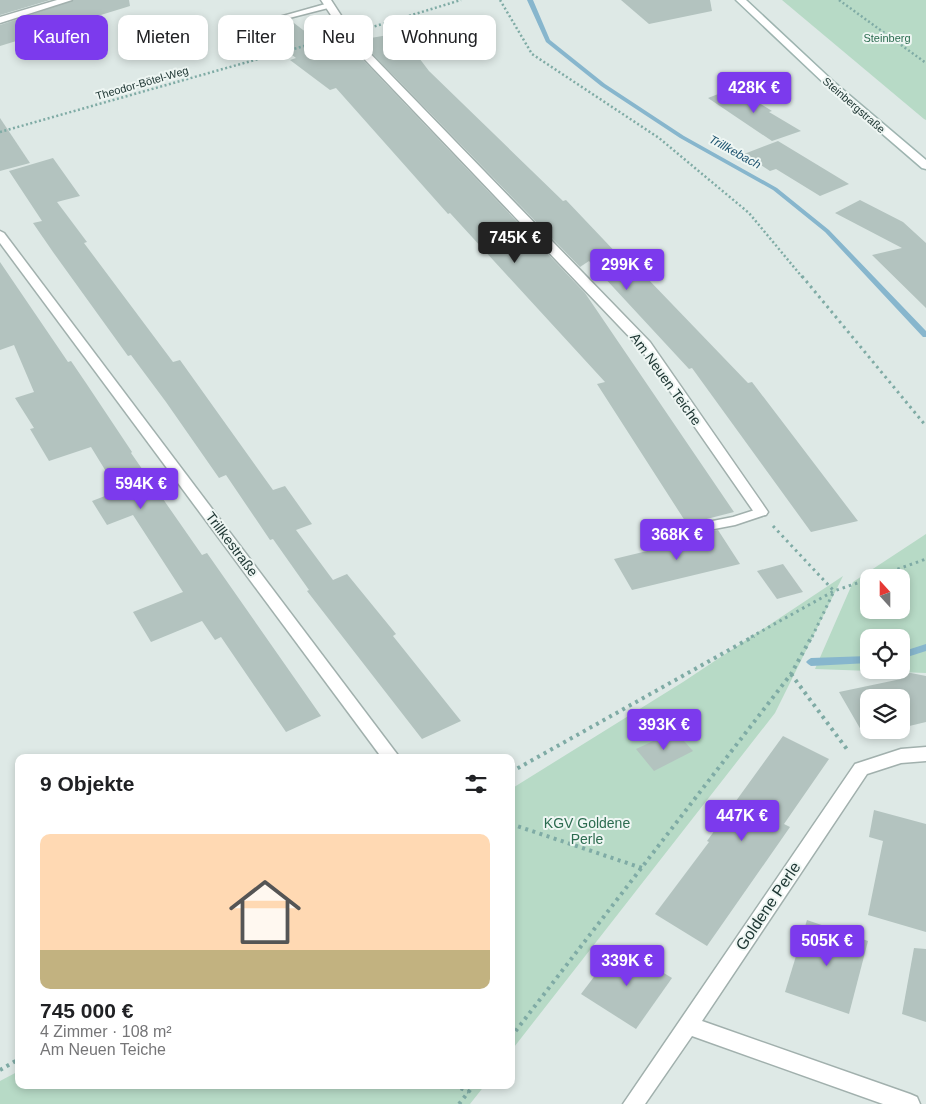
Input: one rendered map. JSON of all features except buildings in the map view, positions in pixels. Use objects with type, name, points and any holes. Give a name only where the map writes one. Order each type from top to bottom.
[{"type":"street","points":[[0,20],[67,0]]},
{"type":"street","name":"Steinbergstraße","points":[[741,0],[817,73],[926,166]]},
{"type":"street","name":"Am Neuen Teiche","points":[[327,3],[335,15]]},
{"type":"street","name":"Am Neuen Teiche","points":[[370,60],[645,345],[761,512]]},
{"type":"street","name":"Trillkestraße","points":[[0,235],[389,754]]},
{"type":"street","points":[[861,769],[901,756],[926,754]]},
{"type":"street","name":"Goldene Perle","points":[[633,1104],[861,769]]},
{"type":"street","points":[[688,1025],[910,1104]]},
{"type":"lane","points":[[288,15],[327,3]]},
{"type":"lane","points":[[672,533],[735,521],[761,512]]},
{"type":"path","name":"Theodor-Bötel-Weg","points":[[373,26],[461,0]]},
{"type":"path","points":[[500,0],[532,54],[659,138],[749,213],[926,426]]},
{"type":"path","points":[[839,0],[926,63]]},
{"type":"path","name":"Theodor-Bötel-Weg","points":[[0,132],[304,46]]},
{"type":"path","points":[[761,512],[834,591]]},
{"type":"path","points":[[899,569],[926,559]]},
{"type":"path","points":[[515,770],[834,591],[860,582]]},
{"type":"path","points":[[515,1032],[792,674],[823,617],[834,591]]},
{"type":"path","points":[[792,674],[861,769]]},
{"type":"path","points":[[515,825],[642,868]]},
{"type":"path","points":[[0,1070],[15,1062]]},
{"type":"path","points":[[463,1089],[469,1092]]},
{"type":"path","points":[[459,1104],[471,1089]]},
{"type":"green space","name":"Steinberg","points":[[782,0],[926,0],[926,120],[924,119]]},
{"type":"green space","points":[[926,534],[926,673],[910,672],[910,629],[860,629],[860,671],[815,669],[853,582],[860,577],[860,619],[910,619],[910,569],[873,569]]},
{"type":"green space","name":"KGV Goldene Perle","points":[[843,576],[775,713],[515,1046],[515,787],[683,682]]},
{"type":"green space","points":[[15,1073],[15,1089],[482,1089],[470,1104],[0,1104],[0,1081]]},
{"type":"waterway","name":"Trillkebach","points":[[530,0],[548,41],[603,85],[682,137],[775,189],[827,231],[926,335]]},
{"type":"waterway","points":[[910,653],[926,647]]},
{"type":"waterway","points":[[811,662],[860,659]]}]
